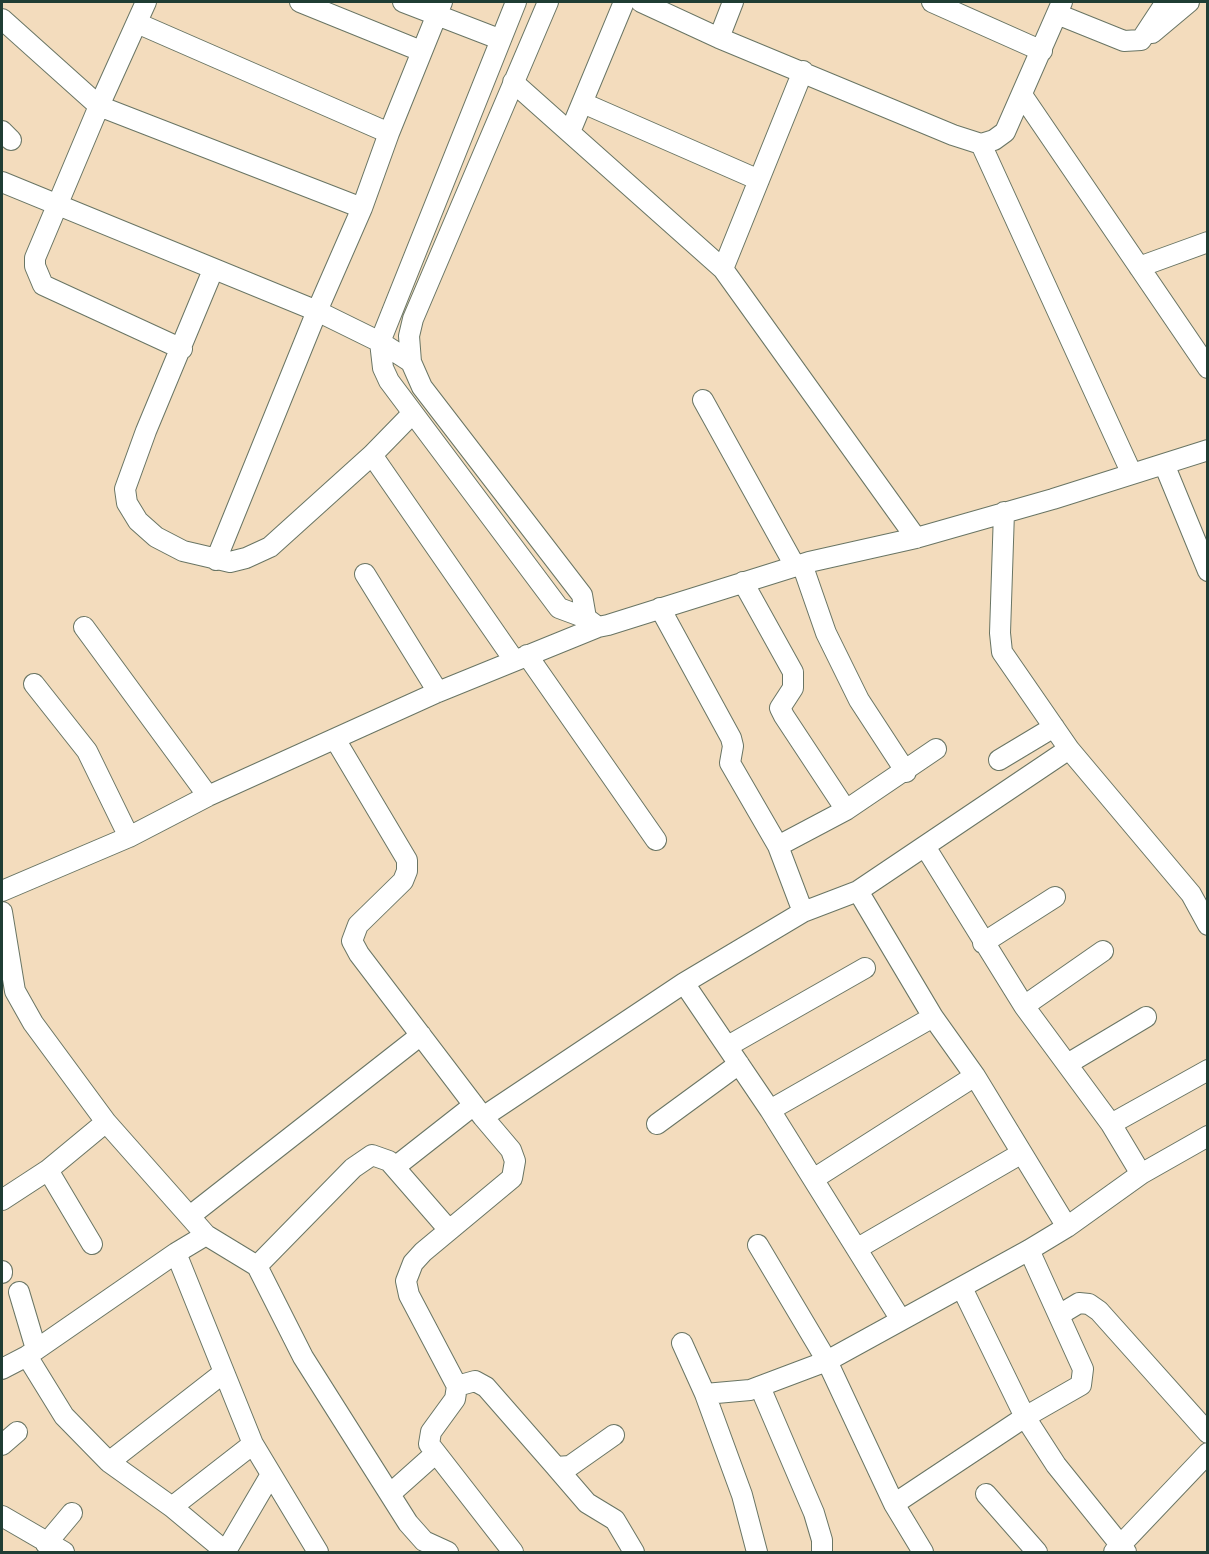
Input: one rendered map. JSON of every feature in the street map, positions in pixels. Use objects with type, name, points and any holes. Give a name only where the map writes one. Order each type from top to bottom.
[{"type":"street","points":[[146,2],[35,258],[37,278],[42,285],[182,349]]},
{"type":"street","points":[[300,2],[421,51]]},
{"type":"street","points":[[403,2],[440,8],[499,39]]},
{"type":"street","points":[[516,2],[499,39],[463,136],[380,342],[383,368],[388,381],[412,414],[559,608],[592,622]]},
{"type":"street","points":[[548,2],[413,319],[409,336],[411,362],[422,387],[582,595],[592,622]]},
{"type":"street","points":[[570,132],[624,2]]},
{"type":"street","points":[[641,2],[719,38],[953,135],[981,144],[994,140],[1005,132],[1060,8],[1124,41],[1141,40],[1189,2]]},
{"type":"street","points":[[719,38],[733,2]]},
{"type":"street","points":[[932,2],[1042,51]]},
{"type":"street","points":[[1141,40],[1166,2]]},
{"type":"street","points":[[216,560],[317,311],[362,208],[388,133],[440,8]]},
{"type":"street","points":[[2,20],[99,106],[362,208]]},
{"type":"street","points":[[137,23],[388,133]]},
{"type":"street","points":[[723,269],[803,71]]},
{"type":"street","points":[[513,82],[723,269],[916,538]]},
{"type":"street","points":[[1022,95],[1139,267],[1200,343],[1208,368]]},
{"type":"street","points":[[583,103],[759,180]]},
{"type":"street","points":[[981,144],[1131,472]]},
{"type":"street","points":[[2,182],[317,311],[380,342],[411,362]]},
{"type":"street","points":[[1139,267],[1208,242]]},
{"type":"street","points":[[213,270],[125,489],[127,503],[138,521],[156,537],[183,551],[230,562],[246,558],[270,547],[372,455],[412,414]]},
{"type":"street","points":[[702,400],[798,565],[826,633],[859,700],[906,772]]},
{"type":"street","points":[[2,891],[129,837],[208,796],[438,692],[520,658],[592,622],[660,608],[798,565],[916,538],[1208,450]]},
{"type":"street","points":[[372,455],[656,840]]},
{"type":"street","points":[[1164,464],[1208,571]]},
{"type":"street","points":[[1004,512],[1000,633],[1002,652],[1069,749],[1191,894],[1208,925]]},
{"type":"street","points":[[365,574],[438,692]]},
{"type":"street","points":[[743,582],[793,672],[793,688],[780,708],[846,810]]},
{"type":"street","points":[[660,608],[732,738],[730,763],[778,846],[803,912]]},
{"type":"street","points":[[84,627],[208,796]]},
{"type":"street","points":[[34,684],[87,751],[129,837]]},
{"type":"street","points":[[999,760],[1054,727]]},
{"type":"street","points":[[335,739],[407,860],[407,871],[403,881],[358,925],[352,941],[359,954],[478,1111],[511,1150],[514,1169],[512,1178],[413,1263],[406,1281],[409,1294],[457,1386],[455,1399],[429,1438],[429,1444],[513,1552]]},
{"type":"street","points":[[778,846],[846,810],[906,772],[936,749]]},
{"type":"street","points":[[395,1167],[478,1111],[803,912],[858,891],[926,848],[1069,749]]},
{"type":"street","points":[[926,848],[1024,1006],[1069,1063],[1111,1124],[1141,1174]]},
{"type":"street","points":[[858,891],[933,1017],[975,1076],[1067,1227]]},
{"type":"street","points":[[983,943],[1055,897]]},
{"type":"street","points":[[2,912],[15,991],[33,1023],[106,1122],[206,1235],[257,1266],[303,1357],[408,1523],[424,1541],[448,1552]]},
{"type":"street","points":[[1024,1006],[1103,951]]},
{"type":"street","points":[[728,1046],[865,968]]},
{"type":"street","points":[[684,983],[771,1110],[901,1320]]},
{"type":"street","points":[[771,1110],[933,1017]]},
{"type":"street","points":[[1069,1063],[1146,1017]]},
{"type":"street","points":[[190,1216],[421,1035]]},
{"type":"street","points":[[657,1124],[740,1064]]},
{"type":"street","points":[[1111,1124],[1208,1070]]},
{"type":"street","points":[[814,1178],[975,1076]]},
{"type":"street","points":[[2,1200],[48,1170],[106,1122]]},
{"type":"street","points":[[705,1394],[760,1387],[827,1361],[1029,1250],[1067,1227],[1141,1174],[1208,1136]]},
{"type":"street","points":[[858,1248],[1022,1153]]},
{"type":"street","points":[[257,1266],[361,1161],[372,1155],[381,1157],[395,1167],[449,1230]]},
{"type":"street","points":[[48,1170],[92,1244]]},
{"type":"street","points":[[2,1370],[206,1235]]},
{"type":"street","points":[[758,1245],[827,1361],[894,1504],[923,1552]]},
{"type":"street","points":[[894,1504],[1025,1418],[1075,1391],[1084,1377],[1029,1250]]},
{"type":"street","points":[[176,1253],[222,1374],[253,1444],[270,1476],[318,1552]]},
{"type":"street","points":[[962,1288],[1025,1418],[1056,1465],[1120,1550],[1208,1453]]},
{"type":"street","points":[[20,1292],[31,1352],[64,1416],[109,1462],[172,1507],[226,1552],[270,1476]]},
{"type":"street","points":[[1059,1315],[1079,1303],[1089,1304],[1099,1311],[1208,1433]]},
{"type":"street","points":[[682,1343],[705,1394],[742,1495],[757,1552]]},
{"type":"street","points":[[109,1462],[222,1374]]},
{"type":"street","points":[[457,1386],[475,1381],[486,1387],[587,1503],[615,1520],[634,1552]]},
{"type":"street","points":[[760,1387],[814,1513],[822,1540],[822,1552]]},
{"type":"street","points":[[2,1445],[17,1431]]},
{"type":"street","points":[[556,1467],[570,1466],[614,1435]]},
{"type":"street","points":[[172,1507],[253,1444]]},
{"type":"street","points":[[390,1494],[436,1453]]},
{"type":"street","points":[[986,1494],[1037,1552]]},
{"type":"street","points":[[2,1516],[55,1548],[72,1513]]}]
